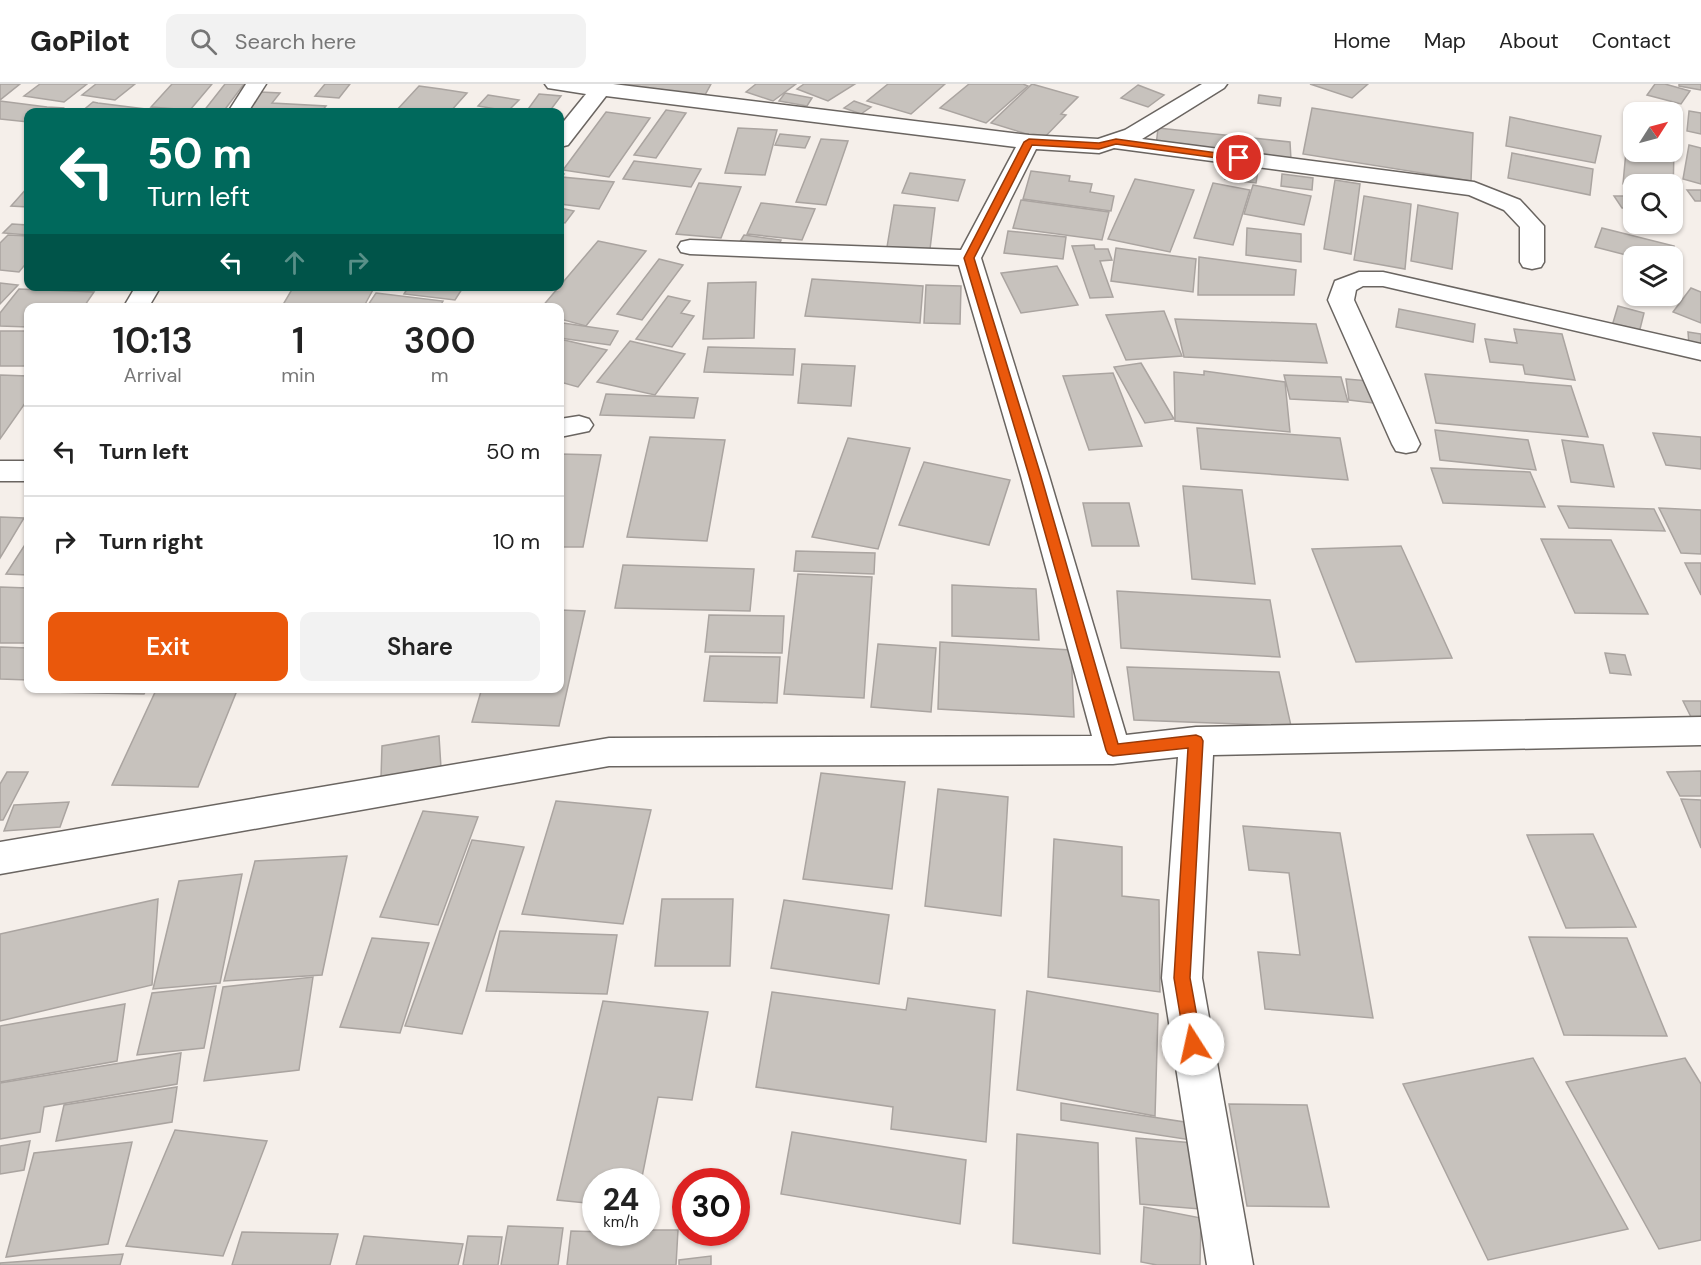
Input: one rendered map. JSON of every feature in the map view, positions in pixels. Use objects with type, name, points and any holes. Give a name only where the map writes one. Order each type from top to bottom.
[{"type":"street","points":[[241,108],[256,84]]},
{"type":"street","points":[[555,84],[721,102],[1029,142],[1099,146],[1133,135],[1217,84]]},
{"type":"street","points":[[721,102],[741,84]]},
{"type":"street","points":[[564,135],[600,90]]},
{"type":"street","points":[[1029,142],[969,258],[1035,476],[1113,750]]},
{"type":"street","points":[[1116,142],[1474,189],[1512,205],[1532,226],[1532,262]]},
{"type":"street","points":[[690,247],[969,258]]},
{"type":"street","points":[[1406,444],[1341,300],[1344,286],[1359,279],[1383,279],[1701,352]]},
{"type":"street","points":[[0,858],[609,752],[1113,750],[1196,741],[1701,731]]},
{"type":"street","points":[[1196,741],[1182,978],[1230,1265]]},
{"type":"building","points":[[0,84],[20,84],[0,100]]},
{"type":"building","points":[[40,84],[87,84],[64,102],[24,96]]},
{"type":"building","points":[[96,84],[135,84],[115,100],[82,95]]},
{"type":"building","points":[[172,84],[212,84],[192,108],[151,107]]},
{"type":"building","points":[[225,84],[244,84],[226,108],[206,108]]},
{"type":"building","points":[[325,84],[350,84],[339,98],[315,96]]},
{"type":"building","points":[[613,84],[711,84],[705,95]]},
{"type":"building","points":[[756,84],[796,84],[773,101],[746,92]]},
{"type":"building","points":[[804,84],[855,84],[828,101],[797,89]]},
{"type":"building","points":[[888,84],[945,84],[911,114],[867,101]]},
{"type":"building","points":[[969,84],[1023,84],[1028,86],[986,123],[940,108]]},
{"type":"building","points":[[1032,84],[1078,97],[1061,114],[1066,115],[1043,139],[991,123]]},
{"type":"building","points":[[1310,84],[1368,84],[1352,98]]},
{"type":"building","points":[[1655,84],[1665,84],[1690,91],[1682,102],[1647,95]]},
{"type":"building","points":[[1679,84],[1701,84],[1701,90],[1679,86]]},
{"type":"building","points":[[1138,85],[1164,95],[1148,107],[1121,98]]},
{"type":"building","points":[[419,86],[467,93],[454,108],[399,108]]},
{"type":"building","points":[[260,92],[280,93],[272,103],[326,106],[324,108],[247,108]]},
{"type":"building","points":[[785,93],[812,98],[807,106],[779,101]]},
{"type":"building","points":[[539,94],[561,96],[552,108],[529,108]]},
{"type":"building","points":[[488,95],[519,100],[511,108],[478,106]]},
{"type":"building","points":[[1259,95],[1281,98],[1280,106],[1258,103]]},
{"type":"building","points":[[0,101],[63,108],[24,108],[24,122],[0,119]]},
{"type":"building","points":[[854,101],[871,107],[861,114],[844,108]]},
{"type":"building","points":[[93,102],[138,108],[86,108]]},
{"type":"building","points":[[1312,108],[1473,133],[1471,181],[1303,154]]},
{"type":"building","points":[[666,110],[686,113],[656,158],[634,155]]},
{"type":"building","points":[[1689,111],[1701,113],[1701,134],[1687,131]]},
{"type":"building","points":[[606,112],[650,118],[609,177],[564,169]]},
{"type":"building","points":[[1510,117],[1601,136],[1595,163],[1506,146]]},
{"type":"building","points":[[738,128],[777,130],[765,175],[725,173]]},
{"type":"building","points":[[1158,128],[1290,142],[1291,160],[1156,146]]},
{"type":"building","points":[[780,134],[810,137],[805,148],[775,145]]},
{"type":"building","points":[[821,139],[848,141],[826,205],[796,202]]},
{"type":"building","points":[[1689,145],[1701,148],[1701,184],[1683,179]]},
{"type":"building","points":[[1512,153],[1593,169],[1590,195],[1508,178]]},
{"type":"building","points":[[634,161],[701,169],[691,187],[623,179]]},
{"type":"building","points":[[1625,162],[1674,162],[1673,174],[1624,174]]},
{"type":"building","points":[[1227,166],[1258,171],[1256,183],[1225,179]]},
{"type":"building","points":[[1031,171],[1070,176],[1069,181],[1092,184],[1090,192],[1114,196],[1111,211],[1023,199]]},
{"type":"building","points":[[910,173],[965,180],[958,201],[902,193]]},
{"type":"building","points":[[1282,174],[1313,178],[1312,190],[1281,186]]},
{"type":"building","points":[[564,177],[614,182],[599,209],[564,205]]},
{"type":"building","points":[[1135,179],[1194,190],[1170,252],[1108,239]]},
{"type":"building","points":[[1335,180],[1360,184],[1351,254],[1324,249]]},
{"type":"building","points":[[699,183],[741,187],[721,238],[676,234]]},
{"type":"building","points":[[1213,183],[1250,190],[1233,245],[1194,238]]},
{"type":"building","points":[[1253,185],[1311,196],[1304,225],[1244,214]]},
{"type":"building","points":[[1687,190],[1701,190],[1701,201],[1695,201]]},
{"type":"building","points":[[24,191],[24,207],[11,206]]},
{"type":"building","points":[[1364,196],[1411,204],[1405,269],[1354,260]]},
{"type":"building","points":[[1614,196],[1623,196],[1622,208]]},
{"type":"building","points":[[1021,200],[1109,212],[1102,240],[1013,228]]},
{"type":"building","points":[[761,203],[815,209],[802,240],[747,234]]},
{"type":"building","points":[[894,205],[935,208],[930,249],[887,247]]},
{"type":"building","points":[[1418,205],[1458,213],[1452,269],[1411,261]]},
{"type":"building","points":[[564,209],[574,211],[565,223]]},
{"type":"building","points":[[12,224],[24,225],[24,235],[3,233]]},
{"type":"building","points":[[1247,228],[1301,234],[1301,262],[1246,255]]},
{"type":"building","points":[[1602,228],[1674,246],[1623,246],[1623,254],[1595,247]]},
{"type":"building","points":[[1008,231],[1066,237],[1063,259],[1004,253]]},
{"type":"building","points":[[8,235],[24,236],[24,266],[19,272],[0,270],[0,243]]},
{"type":"building","points":[[744,235],[781,240],[777,250],[738,245]]},
{"type":"building","points":[[598,241],[646,251],[586,326],[564,320],[564,303],[545,303],[555,291],[564,291],[564,281]]},
{"type":"building","points":[[1094,245],[1095,249],[1108,249],[1112,260],[1100,261],[1113,297],[1090,298],[1072,246]]},
{"type":"building","points":[[1116,248],[1196,259],[1193,292],[1111,281]]},
{"type":"building","points":[[1199,257],[1296,270],[1294,295],[1198,295]]},
{"type":"building","points":[[659,259],[683,265],[642,320],[617,314]]},
{"type":"building","points":[[1057,266],[1078,305],[1021,313],[1001,273]]},
{"type":"building","points":[[812,279],[923,286],[920,323],[805,316]]},
{"type":"building","points":[[756,282],[754,338],[703,339],[708,283]]},
{"type":"building","points":[[0,283],[18,285],[0,304]]},
{"type":"building","points":[[926,285],[961,286],[960,324],[924,323]]},
{"type":"building","points":[[1691,288],[1701,292],[1701,323],[1673,312],[1678,306],[1683,306],[1683,299]]},
{"type":"building","points":[[19,289],[94,292],[86,303],[24,303],[24,327],[0,326],[0,313]]},
{"type":"building","points":[[291,291],[372,291],[366,303],[284,303]]},
{"type":"building","points":[[406,291],[461,291],[455,300],[404,294]]},
{"type":"building","points":[[376,293],[443,301],[442,303],[369,303]]},
{"type":"building","points":[[668,296],[690,301],[681,313],[694,316],[672,347],[636,339]]},
{"type":"building","points":[[1618,306],[1644,313],[1639,333],[1612,326]]},
{"type":"building","points":[[1399,309],[1475,324],[1473,342],[1396,327]]},
{"type":"building","points":[[1164,311],[1182,356],[1126,360],[1106,315]]},
{"type":"building","points":[[1175,319],[1316,324],[1327,363],[1184,357]]},
{"type":"building","points":[[564,323],[618,331],[610,345],[564,339]]},
{"type":"building","points":[[1514,329],[1562,334],[1575,380],[1525,374],[1523,365],[1490,362],[1485,339],[1517,343]]},
{"type":"building","points":[[0,331],[24,331],[24,366],[0,366]]},
{"type":"building","points":[[1688,332],[1701,334],[1701,348],[1689,345]]},
{"type":"building","points":[[564,340],[607,350],[578,387],[564,383]]},
{"type":"building","points":[[630,341],[685,354],[655,395],[597,382]]},
{"type":"building","points":[[708,347],[795,349],[793,375],[704,372]]},
{"type":"building","points":[[1141,363],[1174,419],[1145,423],[1114,367]]},
{"type":"building","points":[[802,364],[855,366],[851,406],[798,403]]},
{"type":"building","points":[[1204,371],[1285,382],[1290,432],[1175,421],[1174,372],[1204,375]]},
{"type":"building","points":[[1113,373],[1142,446],[1089,450],[1063,376]]},
{"type":"building","points":[[1425,374],[1571,386],[1588,437],[1436,423]]},
{"type":"building","points":[[0,375],[24,376],[24,405],[0,439]]},
{"type":"building","points":[[1284,375],[1341,377],[1348,402],[1290,399]]},
{"type":"building","points":[[1346,379],[1369,381],[1373,403],[1349,400]]},
{"type":"building","points":[[606,394],[698,398],[694,418],[600,415]]},
{"type":"building","points":[[1197,428],[1340,438],[1348,480],[1201,469]]},
{"type":"building","points":[[1435,430],[1528,440],[1536,470],[1440,460]]},
{"type":"building","points":[[1653,433],[1701,437],[1701,469],[1666,465]]},
{"type":"building","points":[[650,437],[725,440],[707,541],[627,537]]},
{"type":"building","points":[[848,438],[910,448],[878,549],[812,537]]},
{"type":"building","points":[[1562,440],[1603,445],[1614,487],[1571,482]]},
{"type":"building","points":[[564,454],[601,455],[583,547],[564,547]]},
{"type":"building","points":[[924,462],[1010,480],[989,545],[899,525]]},
{"type":"building","points":[[1431,468],[1530,472],[1545,507],[1443,503]]},
{"type":"building","points":[[1183,486],[1242,490],[1255,584],[1192,579]]},
{"type":"building","points":[[1083,503],[1129,503],[1139,546],[1092,546]]},
{"type":"building","points":[[1558,506],[1654,509],[1665,531],[1569,528]]},
{"type":"building","points":[[1659,508],[1701,510],[1701,554],[1681,553]]},
{"type":"building","points":[[0,517],[24,518],[0,558]]},
{"type":"building","points":[[1541,539],[1611,540],[1648,614],[1575,613]]},
{"type":"building","points":[[24,546],[24,575],[6,574]]},
{"type":"building","points":[[1401,546],[1452,658],[1356,662],[1312,549]]},
{"type":"building","points":[[796,551],[875,553],[874,574],[794,571]]},
{"type":"building","points":[[1685,563],[1701,563],[1701,595]]},
{"type":"building","points":[[623,565],[754,569],[750,611],[615,608]]},
{"type":"building","points":[[798,574],[872,577],[864,698],[784,694]]},
{"type":"building","points":[[952,585],[1036,589],[1039,640],[952,636]]},
{"type":"building","points":[[0,587],[24,588],[24,643],[0,643]]},
{"type":"building","points":[[1117,591],[1270,600],[1280,657],[1121,648]]},
{"type":"building","points":[[564,610],[585,611],[559,726],[472,722],[481,693],[564,693]]},
{"type":"building","points":[[709,615],[784,616],[782,653],[705,652]]},
{"type":"building","points":[[940,642],[1071,650],[1074,717],[938,709]]},
{"type":"building","points":[[878,644],[936,648],[931,712],[871,707]]},
{"type":"building","points":[[0,647],[24,648],[24,680],[0,679]]},
{"type":"building","points":[[1605,653],[1625,655],[1631,675],[1610,673]]},
{"type":"building","points":[[710,656],[780,657],[777,703],[704,701]]},
{"type":"building","points":[[1127,667],[1279,672],[1291,726],[1134,720]]},
{"type":"building","points":[[96,693],[144,693],[144,694]]},
{"type":"building","points":[[155,693],[236,693],[198,787],[112,785]]},
{"type":"building","points":[[1683,701],[1701,701],[1701,719],[1692,719]]},
{"type":"building","points":[[439,736],[441,768],[381,778],[382,746]]},
{"type":"building","points":[[1701,771],[1701,796],[1680,796],[1667,772]]},
{"type":"building","points":[[7,772],[28,772],[3,820],[0,820],[0,784]]},
{"type":"building","points":[[821,773],[905,782],[892,889],[803,879]]},
{"type":"building","points":[[938,789],[1008,797],[1001,916],[925,906]]},
{"type":"building","points":[[1681,799],[1701,800],[1701,848]]},
{"type":"building","points":[[556,801],[651,810],[623,924],[522,914]]},
{"type":"building","points":[[69,802],[60,827],[4,831],[14,805]]},
{"type":"building","points":[[423,811],[478,817],[438,925],[380,917]]},
{"type":"building","points":[[1243,826],[1340,833],[1373,1018],[1265,1009],[1258,952],[1300,955],[1289,873],[1249,870]]},
{"type":"building","points":[[1593,834],[1636,927],[1566,928],[1527,835]]},
{"type":"building","points":[[1054,839],[1122,847],[1122,896],[1159,900],[1160,992],[1048,977]]},
{"type":"building","points":[[472,840],[524,847],[462,1034],[405,1026]]},
{"type":"building","points":[[347,856],[322,975],[224,981],[255,861]]},
{"type":"building","points":[[242,874],[220,983],[153,989],[179,881]]},
{"type":"building","points":[[158,899],[152,985],[0,1021],[0,934]]},
{"type":"building","points":[[662,899],[733,899],[730,966],[655,966]]},
{"type":"building","points":[[784,900],[889,915],[879,984],[771,968]]},
{"type":"building","points":[[500,931],[617,935],[607,994],[486,991]]},
{"type":"building","points":[[1529,937],[1627,938],[1667,1036],[1564,1035]]},
{"type":"building","points":[[372,938],[429,943],[400,1033],[340,1027]]},
{"type":"building","points":[[313,977],[299,1070],[204,1081],[223,987]]},
{"type":"building","points":[[216,986],[204,1048],[137,1055],[152,993]]},
{"type":"building","points":[[1027,991],[1158,1014],[1155,1116],[1017,1090]]},
{"type":"building","points":[[772,992],[906,1010],[908,998],[995,1010],[986,1142],[891,1129],[893,1107],[756,1087]]},
{"type":"building","points":[[603,1001],[708,1012],[692,1100],[658,1097],[644,1168],[582,1168],[582,1203],[557,1200]]},
{"type":"building","points":[[125,1004],[117,1061],[0,1082],[0,1026]]},
{"type":"building","points":[[181,1053],[177,1084],[44,1107],[40,1132],[0,1139],[0,1083]]},
{"type":"building","points":[[1533,1058],[1628,1229],[1488,1260],[1403,1084]]},
{"type":"building","points":[[1685,1058],[1701,1084],[1701,1240],[1659,1249],[1566,1082]]},
{"type":"building","points":[[177,1087],[172,1122],[56,1141],[64,1105]]},
{"type":"building","points":[[1061,1103],[1191,1123],[1191,1140],[1061,1120]]},
{"type":"building","points":[[1229,1104],[1307,1105],[1329,1207],[1247,1206]]},
{"type":"building","points":[[175,1130],[267,1141],[223,1256],[126,1246]]},
{"type":"building","points":[[792,1132],[966,1160],[960,1224],[781,1194]]},
{"type":"building","points":[[1017,1134],[1098,1143],[1100,1254],[1013,1243]]},
{"type":"building","points":[[1136,1138],[1194,1143],[1200,1209],[1140,1204]]},
{"type":"building","points":[[30,1141],[24,1170],[0,1174],[0,1146]]},
{"type":"building","points":[[132,1142],[108,1244],[6,1257],[34,1153]]},
{"type":"building","points":[[1144,1207],[1201,1218],[1200,1265],[1157,1265],[1141,1262]]},
{"type":"building","points":[[508,1226],[563,1228],[558,1265],[501,1265]]},
{"type":"building","points":[[660,1230],[672,1230],[672,1246],[677,1246],[676,1265],[567,1265],[571,1231],[582,1231],[582,1246],[660,1246]]},
{"type":"building","points":[[242,1232],[338,1234],[330,1265],[232,1265]]},
{"type":"building","points":[[364,1236],[463,1244],[458,1265],[356,1265]]},
{"type":"building","points":[[468,1236],[502,1237],[498,1265],[463,1265]]},
{"type":"building","points":[[123,1254],[120,1265],[0,1265],[0,1263]]},
{"type":"building","points":[[711,1256],[711,1265],[679,1265],[679,1260]]},
{"type":"route","points":[[1193,1044],[1182,978],[1196,741],[1113,750],[1035,476],[969,258],[1029,142],[1099,146],[1116,142],[1239,158]]}]
